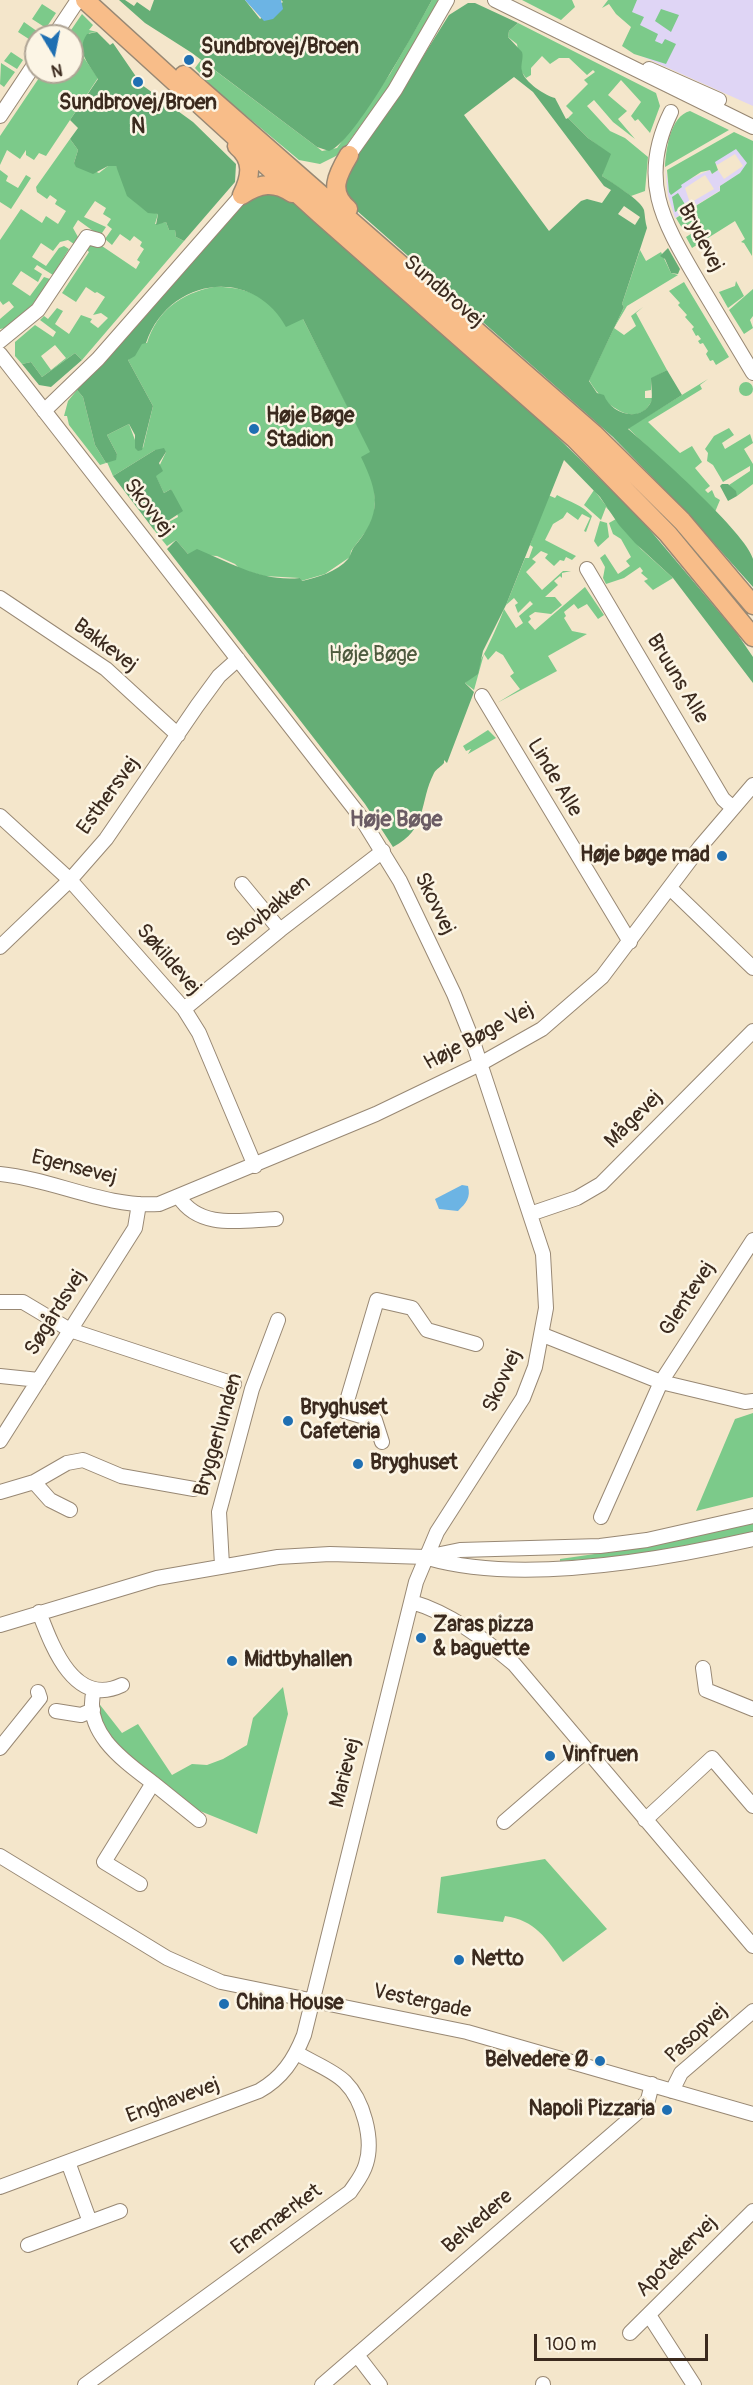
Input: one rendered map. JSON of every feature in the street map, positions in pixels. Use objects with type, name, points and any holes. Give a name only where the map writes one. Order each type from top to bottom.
[{"type":"main road","name":"Sundbrovej","points":[[85,0],[303,178],[424,283],[639,477],[700,541],[753,605]]},
{"type":"main road","name":"Sundbrovej","points":[[96,0],[117,27],[320,214],[600,463],[694,563],[753,637]]},
{"type":"main road","points":[[117,27],[245,154],[250,170],[242,195]]},
{"type":"main road","points":[[303,178],[329,171],[349,155]]},
{"type":"main road","points":[[349,155],[336,178],[338,198],[409,263],[424,283]]},
{"type":"main road","points":[[242,195],[259,186],[274,184],[289,191],[320,214]]},
{"type":"street","points":[[62,24],[78,0]]},
{"type":"street","points":[[349,155],[395,90],[447,0]]},
{"type":"street","points":[[501,1],[624,62],[680,93],[753,127]]},
{"type":"street","points":[[624,62],[672,78],[753,117]]},
{"type":"street","points":[[0,116],[24,80]]},
{"type":"street","name":"Brydevej","points":[[671,112],[660,139],[655,161],[655,186],[661,213],[668,230],[753,374]]},
{"type":"street","points":[[44,411],[98,359],[242,195]]},
{"type":"street","points":[[0,342],[38,310],[88,235]]},
{"type":"street","name":"Skovvej","points":[[0,354],[348,800],[383,851],[454,994],[480,1064],[543,1254],[546,1281],[543,1335],[535,1367],[523,1398],[437,1532],[426,1557]]},
{"type":"street","name":"Bruuns Alle","points":[[587,569],[723,799],[733,808]]},
{"type":"street","name":"Bakkevej","points":[[0,598],[106,669],[178,735]]},
{"type":"street","name":"Esthersvej","points":[[0,947],[70,880],[106,839],[219,676],[238,659]]},
{"type":"street","name":"Linde Alle","points":[[482,696],[630,942]]},
{"type":"street","name":"Høje Bøge Vej","points":[[139,1204],[159,1203],[179,1197],[376,1114],[480,1064],[542,1029],[602,977],[753,785]]},
{"type":"street","name":"Søkildevej","points":[[0,816],[70,880],[184,1009],[199,1033],[255,1166]]},
{"type":"street","name":"Skovbakken","points":[[184,1009],[279,930],[383,851]]},
{"type":"street","points":[[242,884],[279,930]]},
{"type":"street","points":[[670,888],[753,968]]},
{"type":"street","name":"Mågevej","points":[[530,1214],[577,1198],[601,1184],[753,1031]]},
{"type":"street","name":"Egensevej","points":[[0,1174],[139,1204]]},
{"type":"street","points":[[179,1197],[185,1207],[203,1218],[219,1221],[276,1218]]},
{"type":"street","name":"Søgårdsvej","points":[[0,1441],[135,1228],[139,1204]]},
{"type":"street","name":"Glentevej","points":[[601,1517],[661,1382],[753,1240]]},
{"type":"street","points":[[382,1442],[375,1420],[344,1411],[377,1300],[412,1308],[427,1330],[476,1344]]},
{"type":"street","points":[[0,1302],[23,1302],[70,1330],[234,1384]]},
{"type":"street","name":"Bryggerlunden","points":[[222,1565],[219,1512],[252,1389],[278,1320]]},
{"type":"street","points":[[543,1335],[661,1382],[745,1402],[753,1401]]},
{"type":"street","points":[[0,1376],[39,1380]]},
{"type":"street","points":[[0,1492],[34,1482],[67,1463],[83,1460],[121,1476],[194,1489]]},
{"type":"street","points":[[34,1482],[50,1500],[70,1510]]},
{"type":"street","points":[[0,1624],[140,1582],[222,1565],[278,1557],[330,1554],[426,1557],[460,1551],[574,1548],[629,1543],[753,1516]]},
{"type":"street","points":[[426,1557],[454,1565],[564,1567],[648,1559],[753,1539]]},
{"type":"street","name":"Marievej","points":[[310,2001],[416,1582],[426,1557]]},
{"type":"street","points":[[411,1602],[448,1617],[490,1644],[514,1664],[753,1946]]},
{"type":"street","points":[[39,1612],[63,1665],[77,1681],[94,1690],[108,1691],[122,1685]]},
{"type":"street","points":[[703,1668],[706,1690],[753,1709]]},
{"type":"street","points":[[94,1690],[91,1700],[98,1731],[116,1754],[199,1820]]},
{"type":"street","points":[[0,1748],[40,1698],[38,1692]]},
{"type":"street","points":[[56,1711],[81,1715],[93,1710]]},
{"type":"street","points":[[504,1822],[586,1751]]},
{"type":"street","points":[[645,1820],[712,1758],[753,1806]]},
{"type":"street","points":[[140,1884],[104,1862],[153,1783]]},
{"type":"street","name":"Vestergade","points":[[0,1856],[192,1971],[237,1987],[467,2032],[753,2114]]},
{"type":"street","name":"Enghavevej","points":[[0,2187],[259,2091],[279,2078],[297,2053],[304,2035],[310,2001]]},
{"type":"street","name":"Pasopvej","points":[[672,2091],[681,2073],[753,2011]]},
{"type":"street","name":"Enemærket","points":[[85,2385],[350,2192],[362,2176],[367,2162],[369,2143],[356,2096],[344,2080],[297,2053]]},
{"type":"street","name":"Belvedere","points":[[322,2385],[639,2111],[648,2100],[652,2084]]},
{"type":"street","points":[[68,2162],[90,2222]]},
{"type":"street","points":[[28,2246],[120,2211]]},
{"type":"street","name":"Apotekervej","points":[[630,2333],[753,2211]]},
{"type":"street","points":[[649,2315],[694,2385]]},
{"type":"street","points":[[357,2355],[380,2385]]},
{"type":"shaded area","points":[[610,0],[753,0],[753,106],[628,50],[641,37]]},
{"type":"shaded area","points":[[736,148],[748,163],[743,171],[719,187],[721,190],[675,218],[668,196],[665,167],[669,188],[710,170],[712,174],[718,170],[724,179],[743,166],[735,154],[717,165],[714,162]],"holes":[[[705,175],[714,189],[690,203],[685,188]]]},
{"type":"green space","points":[[119,0],[125,0],[134,6],[137,2],[150,11],[154,0],[245,0],[260,19],[283,2],[281,0],[432,0],[369,107],[340,144],[329,151],[317,147],[192,53],[145,23]]},
{"type":"green space","points":[[432,0],[438,0],[437,4],[388,88],[340,154],[320,164],[299,160],[213,88],[195,68],[201,60],[322,151],[337,148],[390,74]]},
{"type":"green space","points":[[522,0],[572,0],[575,7],[561,20]]},
{"type":"green space","points":[[608,0],[637,0],[632,12],[644,17],[640,25],[658,34],[655,41],[662,44],[665,39],[676,44],[666,64],[634,54],[622,46],[631,27],[616,14],[609,4],[602,8]]},
{"type":"green space","points":[[468,3],[475,3],[518,23],[509,31],[508,37],[522,52],[522,69],[527,80],[536,88],[555,98],[566,119],[568,118],[588,138],[611,154],[602,176],[642,206],[647,228],[622,304],[624,307],[589,381],[597,393],[604,395],[612,407],[633,414],[646,409],[651,402],[651,378],[667,370],[682,395],[628,429],[697,492],[747,547],[753,559],[753,587],[685,511],[613,437],[347,202],[343,175],[390,109],[449,15]],"holes":[[[514,77],[533,92],[604,186],[611,190],[602,203],[587,199],[581,201],[549,231],[464,115]],[[624,206],[640,217],[635,225],[618,214]]]},
{"type":"green space","points":[[42,4],[56,13],[49,24],[40,24],[32,19]]},
{"type":"green space","points":[[661,9],[679,15],[671,32],[655,21]]},
{"type":"green space","points":[[82,14],[93,25],[89,30],[97,32],[89,33],[84,58],[84,24],[75,24]]},
{"type":"green space","points":[[24,22],[27,24],[24,24],[24,36],[18,32]]},
{"type":"green space","points":[[518,23],[656,93],[660,106],[650,133],[638,119],[635,121],[631,116],[641,102],[621,80],[608,95],[627,111],[618,119],[635,139],[613,122],[594,100],[587,106],[610,131],[625,138],[648,157],[645,191],[631,196],[602,176],[608,153],[588,138],[568,118],[573,113],[566,106],[588,84],[584,80],[595,72],[593,70],[587,75],[569,58],[559,58],[550,64],[542,56],[531,68],[531,75],[526,78],[521,71],[517,44],[508,37],[509,31]]},
{"type":"green space","points":[[97,32],[110,45],[113,43],[137,78],[139,86],[142,85],[193,122],[236,164],[235,182],[184,241],[176,237],[175,230],[169,230],[166,222],[156,225],[158,214],[148,213],[127,196],[116,166],[108,166],[93,174],[76,167],[74,163],[78,150],[70,139],[78,128],[70,120],[98,79],[84,54],[84,40],[87,34]]},
{"type":"green space","points":[[11,52],[23,60],[17,69],[4,61]]},
{"type":"green space","points":[[84,58],[98,78],[46,156],[39,153],[34,160],[26,155],[26,150],[20,159],[7,150],[0,165],[0,136],[35,84],[84,84]]},
{"type":"green space","points":[[1,63],[15,72],[4,87],[0,84]]},
{"type":"green space","points":[[690,111],[729,130],[665,167],[670,134],[678,119]]},
{"type":"green space","points":[[734,132],[753,141],[752,256],[741,242],[745,239],[735,221],[692,248],[686,237],[697,230],[693,222],[682,228],[676,218],[720,191],[720,186],[740,173],[747,163],[736,149],[715,162],[718,170],[712,174],[710,170],[701,172],[681,185],[682,187],[671,195],[669,192],[667,170]]},
{"type":"green space","points":[[70,139],[78,150],[74,163],[99,173],[108,166],[116,166],[135,201],[140,206],[158,214],[155,224],[166,222],[169,230],[175,230],[176,237],[184,241],[82,360],[75,353],[42,377],[31,362],[22,364],[15,356],[15,342],[35,325],[53,337],[56,332],[40,320],[44,316],[48,319],[57,308],[63,311],[55,324],[69,334],[81,315],[92,319],[90,322],[98,328],[108,318],[101,313],[93,315],[105,297],[97,292],[86,287],[76,302],[62,293],[89,252],[86,249],[92,244],[99,244],[136,269],[140,262],[137,260],[144,249],[140,246],[142,242],[134,236],[130,241],[120,234],[112,245],[105,239],[112,229],[107,225],[111,219],[103,214],[106,208],[95,201],[84,217],[106,227],[102,233],[96,233],[78,220],[73,228],[78,237],[74,244],[68,240],[60,242],[53,251],[41,243],[32,257],[46,266],[59,248],[64,246],[69,249],[53,275],[37,265],[34,269],[42,274],[38,282],[21,271],[12,284],[30,296],[44,277],[50,279],[35,302],[22,316],[8,327],[0,329],[0,319],[14,307],[9,301],[3,305],[0,301],[0,240],[21,209],[42,223],[46,216],[58,224],[66,211],[55,204],[57,200],[50,195],[47,199],[37,192],[36,187]],"holes":[[[55,345],[66,358],[51,370],[41,356]]]},
{"type":"green space","points":[[0,170],[8,176],[6,181],[18,188],[26,175],[31,178],[11,209],[0,202]]},
{"type":"green space","name":"Høje Bøge","points":[[261,190],[286,195],[543,423],[639,517],[736,632],[753,657],[753,683],[673,578],[635,543],[619,525],[600,497],[564,460],[506,605],[483,651],[478,674],[465,683],[474,692],[447,763],[444,760],[444,763],[434,773],[421,814],[412,832],[393,847],[365,804],[167,549],[176,540],[188,554],[197,549],[260,574],[300,578],[302,581],[321,576],[344,564],[363,535],[375,504],[371,482],[361,457],[370,452],[303,319],[286,327],[271,307],[253,294],[233,288],[211,287],[191,293],[172,304],[157,321],[146,343],[142,344],[135,356],[128,360],[153,406],[142,450],[138,451],[135,448],[135,435],[129,424],[107,435],[117,454],[116,460],[106,463],[95,445],[83,397],[77,390],[249,197]]},
{"type":"green space","points":[[678,193],[686,206],[675,212],[672,197]]},
{"type":"green space","points":[[668,248],[680,269],[678,274],[671,273],[665,259],[660,256]]},
{"type":"green space","points":[[640,250],[646,261],[661,252],[671,273],[678,275],[627,306],[614,328],[624,335],[636,326],[631,316],[643,307],[636,313],[667,370],[651,379],[651,390],[645,391],[645,398],[653,398],[646,409],[638,414],[628,414],[609,404],[589,380],[624,307],[622,304]]},
{"type":"green space","points":[[736,281],[744,296],[728,308],[719,292],[735,286]]},
{"type":"green space","points":[[684,282],[729,357],[716,365],[713,360],[710,361],[706,354],[708,351],[703,343],[700,344],[698,341],[701,339],[698,335],[696,336],[692,329],[694,327],[678,305],[680,303],[669,291]]},
{"type":"green space","name":"Høje Bøge Stadion","points":[[214,287],[243,290],[267,302],[280,316],[303,319],[371,452],[375,500],[374,515],[370,526],[351,551],[350,557],[325,574],[301,581],[300,578],[264,576],[240,569],[235,564],[217,556],[188,554],[176,540],[167,546],[154,530],[178,517],[171,489],[164,493],[155,475],[166,452],[155,450],[113,476],[107,462],[115,459],[117,454],[107,435],[129,424],[135,440],[143,448],[153,406],[128,360],[142,343],[147,343],[157,322],[172,305],[191,294]]},
{"type":"green space","points":[[753,289],[753,316],[750,320],[753,328],[744,334],[729,310]]},
{"type":"green space","points":[[75,353],[82,360],[51,387],[39,385],[22,364],[31,362],[42,377]]},
{"type":"green space","points":[[708,379],[700,385],[702,389],[648,422],[680,453],[692,446],[702,462],[695,468],[710,486],[705,490],[708,493],[712,490],[715,497],[720,500],[715,512],[628,428]]},
{"type":"green space","points":[[746,382],[751,384],[753,389],[751,394],[746,396],[741,394],[739,389],[741,384]]},
{"type":"green space","points":[[77,390],[83,397],[95,445],[106,463],[100,465],[69,425],[67,416],[64,416],[68,401]]},
{"type":"green space","points":[[729,428],[734,435],[722,443],[725,449],[750,434],[753,443],[744,449],[753,464],[753,484],[737,496],[729,485],[750,471],[750,466],[723,482],[713,465],[707,461],[708,453],[705,449],[714,436]]},
{"type":"green space","points":[[164,448],[166,452],[159,463],[163,471],[156,476],[164,493],[171,489],[183,511],[154,530],[113,476],[155,450]]},
{"type":"green space","points":[[728,484],[736,491],[737,496],[728,501],[720,486]]},
{"type":"green space","points":[[594,490],[614,516],[606,507],[601,520],[584,505]]},
{"type":"green space","points":[[548,495],[555,498],[557,495],[588,512],[592,516],[586,532],[584,531],[590,518],[582,514],[578,520],[567,512],[563,518],[553,524],[545,540],[576,556],[572,560],[566,557],[564,561],[560,560],[554,566],[545,558],[548,554],[541,551],[532,559],[536,562],[526,572],[542,590],[563,571],[571,571],[562,573],[562,578],[560,576],[554,581],[558,585],[545,597],[555,597],[562,605],[551,614],[535,612],[529,616],[531,619],[528,622],[535,630],[585,587],[604,615],[598,619],[587,604],[578,609],[574,604],[564,612],[566,616],[564,618],[572,631],[587,634],[548,656],[557,671],[497,703],[520,689],[510,676],[514,673],[503,655],[496,651],[488,660],[484,654],[504,609],[516,628],[523,623],[519,616],[533,604],[530,601],[518,613],[515,605],[518,603],[514,598],[506,605],[525,558],[529,558],[533,547],[530,545]]},
{"type":"green space","points":[[616,519],[641,549],[673,578],[653,590],[644,581],[648,579],[641,573],[643,571],[640,567],[624,578],[606,584],[603,578],[605,567],[600,558],[605,554],[618,574],[630,566],[626,561],[631,557],[621,539],[613,534],[609,523]]},
{"type":"green space","points":[[600,521],[607,523],[609,537],[598,547],[594,541]]},
{"type":"green space","points":[[484,656],[474,690],[465,683],[470,678]]},
{"type":"green space","points":[[488,730],[496,738],[468,754],[471,749],[466,751],[463,746]]},
{"type":"green space","points":[[753,1413],[753,1497],[696,1511],[735,1419]]},
{"type":"green space","points":[[753,1523],[753,1532],[705,1542],[657,1551],[560,1561],[560,1559],[650,1546]]},
{"type":"green space","points":[[283,1687],[288,1714],[257,1834],[195,1809],[122,1755],[100,1722],[97,1701],[122,1733],[138,1724],[172,1775],[192,1764],[207,1765],[223,1759],[247,1745],[253,1718]]},
{"type":"green space","points":[[545,1859],[607,1929],[563,1962],[546,1938],[532,1926],[515,1918],[505,1916],[503,1922],[437,1913],[441,1877]]},
{"type":"water","points":[[245,0],[281,0],[283,9],[273,19],[264,21]]},
{"type":"water","points":[[462,1185],[468,1186],[469,1194],[461,1208],[458,1211],[439,1209],[435,1199]]},
{"type":"place","name":"Sundbrovej/Broen S","points":[[189,60]]},
{"type":"place","name":"Sundbrovej/Broen N","points":[[138,82]]},
{"type":"place","name":"Høje Bøge Stadion","points":[[254,429]]},
{"type":"place","name":"Høje bøge mad","points":[[722,856]]},
{"type":"place","name":"Bryghuset Cafeteria","points":[[288,1421]]},
{"type":"place","name":"Bryghuset","points":[[358,1464]]},
{"type":"place","name":"Zaras pizza & baguette","points":[[421,1638]]},
{"type":"place","name":"Midtbyhallen","points":[[232,1661]]},
{"type":"place","name":"Vinfruen","points":[[550,1756]]},
{"type":"place","name":"Netto","points":[[459,1960]]},
{"type":"place","name":"China House","points":[[224,2004]]},
{"type":"place","name":"Belvedere Ø","points":[[600,2061]]},
{"type":"place","name":"Napoli Pizzaria","points":[[667,2110]]},
{"type":"district","name":"Høje Bøge","points":[[396,820]]}]
